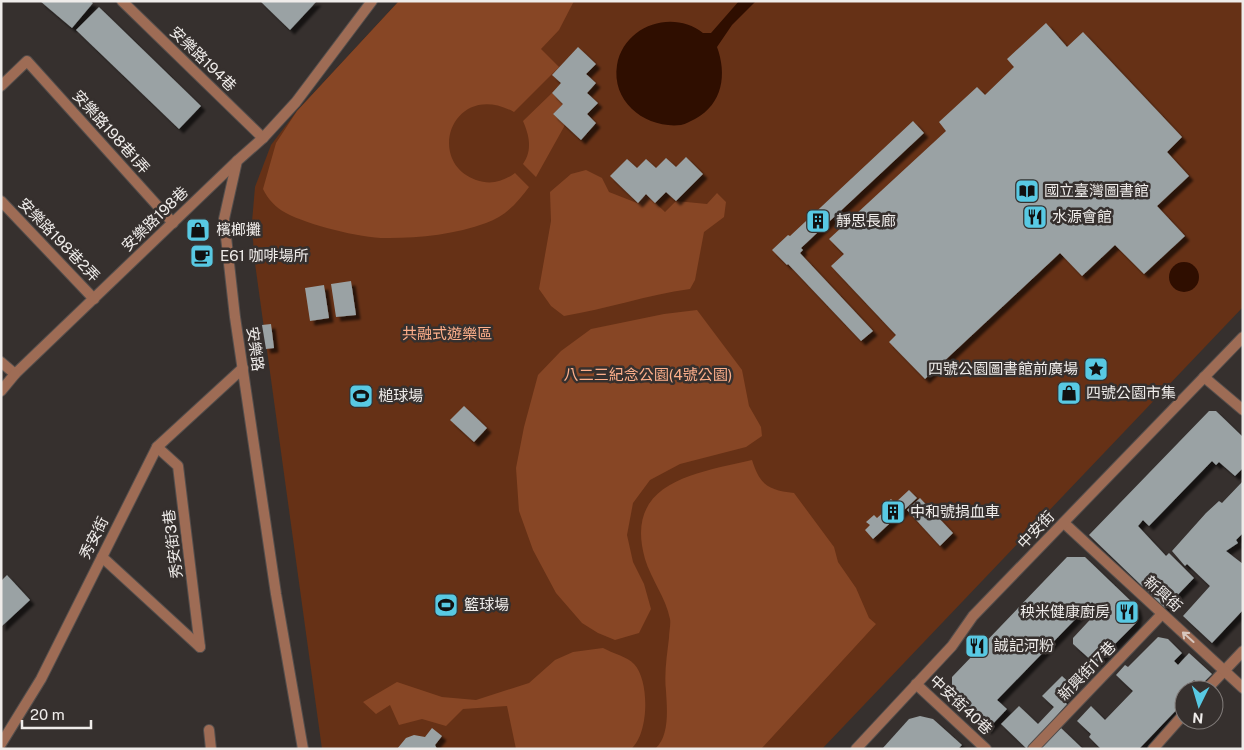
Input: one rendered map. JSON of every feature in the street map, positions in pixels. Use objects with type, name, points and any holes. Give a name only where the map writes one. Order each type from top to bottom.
[{"type":"street","name":"安樂路194巷","points":[[122,1],[263,138]]},
{"type":"street","points":[[130,10],[138,1]]},
{"type":"street","points":[[237,162],[263,138],[296,102],[372,1]]},
{"type":"street","name":"安樂路198巷1弄","points":[[1,86],[27,61],[173,223]]},
{"type":"street","name":"安樂路198巷","points":[[1,391],[15,374],[237,162]]},
{"type":"street","name":"安樂路","points":[[237,162],[224,218],[243,368],[276,594],[303,749]]},
{"type":"street","name":"安樂路198巷2弄","points":[[1,201],[94,299]]},
{"type":"street","name":"中安街","points":[[856,749],[952,646],[973,616],[1243,337]]},
{"type":"street","points":[[1,362],[15,374]]},
{"type":"street","name":"秀安街","points":[[1,744],[41,679],[157,447],[243,368]]},
{"type":"street","points":[[1204,377],[1243,410]]},
{"type":"street","name":"秀安街3巷","points":[[102,557],[200,647],[178,466],[157,447]]},
{"type":"street","name":"新興街","points":[[1064,524],[1243,688]]},
{"type":"street","name":"新興街17巷","points":[[1033,749],[1162,614]]},
{"type":"street","points":[[1215,680],[1243,651]]},
{"type":"street","name":"中安街40巷","points":[[916,684],[986,749]]},
{"type":"street","points":[[1153,749],[1174,725]]},
{"type":"street","points":[[209,730],[211,749]]},
{"type":"green space","name":"八二三紀念公園(4號公園)","points":[[399,1],[1243,1],[1243,307],[822,749],[322,749],[254,256],[252,222],[255,187],[271,145],[297,111]]},
{"type":"green space","points":[[399,1],[574,1],[559,30],[541,49],[559,67],[514,112],[493,105],[475,106],[461,114],[453,127],[449,141],[451,157],[460,170],[476,180],[491,182],[506,179],[515,173],[529,187],[510,208],[493,220],[451,233],[426,236],[378,238],[351,234],[296,218],[286,213],[272,202],[263,189],[276,143],[297,111]]},
{"type":"green space","points":[[552,93],[563,104],[553,114],[565,125],[536,177],[523,164],[528,153],[529,142],[523,121]]},
{"type":"green space","points":[[586,170],[602,178],[609,192],[637,203],[646,194],[665,212],[676,201],[707,204],[717,193],[726,202],[724,217],[704,232],[695,280],[690,289],[564,316],[551,306],[539,289],[551,221],[550,192],[571,174]]},
{"type":"green space","points":[[697,310],[742,370],[749,406],[761,427],[762,436],[746,447],[680,464],[650,480],[633,503],[627,535],[633,562],[644,584],[651,609],[639,633],[615,640],[598,633],[582,623],[556,593],[533,550],[519,511],[516,468],[524,427],[538,375],[561,351],[591,329],[664,314]]},
{"type":"green space","points":[[752,460],[758,475],[766,485],[778,490],[794,493],[834,547],[838,562],[856,588],[869,618],[876,624],[761,749],[655,749],[663,737],[666,721],[665,684],[670,621],[668,611],[645,559],[641,533],[645,512],[655,497],[670,485],[688,476]]},
{"type":"green space","points":[[603,648],[624,657],[634,664],[643,682],[645,694],[644,720],[637,742],[631,749],[516,749],[507,706],[463,709],[446,726],[422,719],[399,725],[390,705],[376,714],[363,702],[397,682],[442,697],[476,700],[529,683],[555,660],[573,652]]},
{"type":"shaded area","points":[[739,1],[756,1],[732,25],[717,47],[722,68],[722,78],[717,97],[712,105],[695,119],[681,125],[656,123],[634,111],[620,91],[617,79],[617,65],[621,51],[629,40],[639,31],[651,25],[664,22],[678,22],[691,26],[703,33],[711,33]]},
{"type":"shaded area","points":[[1184,262],[1195,266],[1199,277],[1195,288],[1184,292],[1173,288],[1169,277],[1173,266]]},
{"type":"building","points":[[40,1],[90,1],[93,3],[72,28]]},
{"type":"building","points":[[260,1],[317,1],[290,30]]},
{"type":"building","points":[[99,7],[201,106],[179,129],[76,30]]},
{"type":"building","name":"國立臺灣圖書館","points":[[1046,23],[1067,47],[1083,32],[1182,137],[1167,152],[1189,176],[1157,206],[1185,236],[1144,274],[1115,245],[1082,276],[1060,253],[925,379],[889,342],[896,335],[831,266],[844,254],[829,239],[946,131],[939,122],[977,87],[985,95],[1014,67],[1007,59]]},
{"type":"building","points":[[578,47],[596,64],[586,74],[596,83],[587,93],[598,103],[587,114],[596,123],[581,140],[553,114],[563,104],[552,93],[561,83],[552,75]]},
{"type":"building","name":"靜思長廊","points":[[913,121],[924,133],[801,248],[803,250],[800,253],[873,331],[861,341],[788,264],[772,250],[788,235],[790,236]]},
{"type":"building","points":[[686,157],[703,174],[676,201],[666,192],[655,203],[646,194],[638,203],[610,176],[627,159],[637,168],[646,159],[656,168],[666,158],[676,167]]},
{"type":"building","points":[[351,281],[356,315],[336,317],[331,284]]},
{"type":"building","points":[[324,285],[329,318],[310,321],[305,288]]},
{"type":"building","points":[[271,324],[274,348],[266,349],[262,325]]},
{"type":"building","points":[[464,406],[487,428],[474,442],[450,420]]},
{"type":"building","points":[[1209,411],[1216,411],[1243,437],[1243,468],[1235,476],[1219,462],[1216,465],[1212,461],[1149,526],[1143,520],[1138,526],[1166,556],[1169,553],[1194,578],[1165,608],[1089,535]]},
{"type":"building","points":[[1243,481],[1243,533],[1236,540],[1238,543],[1226,551],[1243,564],[1243,610],[1212,643],[1183,616],[1210,586],[1187,564],[1185,566],[1172,551],[1206,513],[1219,501],[1222,503]]},
{"type":"building","name":"中和號捐血車","points":[[909,490],[917,498],[873,539],[865,530],[870,525],[866,522],[874,515],[877,518],[887,509],[884,505],[891,499],[895,503]]},
{"type":"building","points":[[920,498],[953,533],[940,546],[907,510]]},
{"type":"building","points":[[1067,557],[1085,557],[1136,606],[1138,614],[1136,623],[1097,662],[1093,662],[1073,644],[1073,638],[1100,609],[1092,602],[997,700],[1007,709],[987,730],[952,693],[952,677]]},
{"type":"building","points":[[7,575],[30,600],[1,627],[1,581]]},
{"type":"building","points":[[1158,637],[1168,639],[1182,653],[1174,661],[1178,665],[1189,653],[1212,674],[1206,680],[1174,680],[1174,712],[1139,749],[1101,749],[1089,737],[1091,734],[1077,721],[1091,706],[1105,720],[1133,691],[1116,675],[1125,665],[1128,667]]},
{"type":"building","points":[[1062,676],[1074,687],[1062,699],[1067,704],[1027,749],[1001,724],[1019,706],[1038,724],[1054,707],[1042,696]]},
{"type":"building","points":[[920,716],[933,719],[962,745],[958,749],[882,749],[909,719]]},
{"type":"building","points":[[432,728],[442,736],[435,745],[437,749],[397,749],[406,738],[414,735],[425,737]]},
{"type":"building","points":[[1061,728],[1083,749],[1040,749]]},
{"type":"place","name":"國立臺灣圖書館","points":[[1027,191]]},
{"type":"place","name":"水源會館","points":[[1035,217]]},
{"type":"place","name":"靜思長廊","points":[[818,221]]},
{"type":"place","name":"檳榔攤","points":[[198,230]]},
{"type":"place","name":"E61 咖啡場所","points":[[202,256]]},
{"type":"place","name":"四號公園圖書館前廣場","points":[[1096,369]]},
{"type":"place","name":"四號公園市集","points":[[1069,393]]},
{"type":"place","name":"槌球場","points":[[361,396]]},
{"type":"place","name":"中和號捐血車","points":[[893,512]]},
{"type":"place","name":"籃球場","points":[[446,605]]},
{"type":"place","name":"秧米健康廚房","points":[[1127,612]]},
{"type":"place","name":"誠記河粉","points":[[977,646]]},
{"type":"park label","name":"共融式遊樂區","points":[[447,334]]}]
